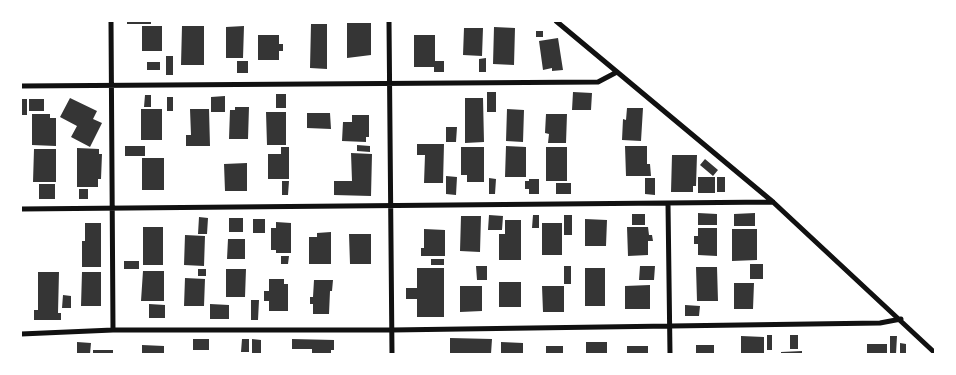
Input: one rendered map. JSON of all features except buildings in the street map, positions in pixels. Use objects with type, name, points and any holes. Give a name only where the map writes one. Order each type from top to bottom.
[{"type":"street","points":[[111,21],[114,207],[113,330]]},
{"type":"street","points":[[389,21],[392,354]]},
{"type":"street","points":[[556,21],[773,202],[901,319],[935,353]]},
{"type":"street","points":[[21,86],[598,82],[617,72]]},
{"type":"street","points":[[21,209],[773,202]]},
{"type":"street","points":[[668,204],[670,354]]},
{"type":"street","points":[[21,334],[113,330],[392,330],[880,323],[901,319]]}]
